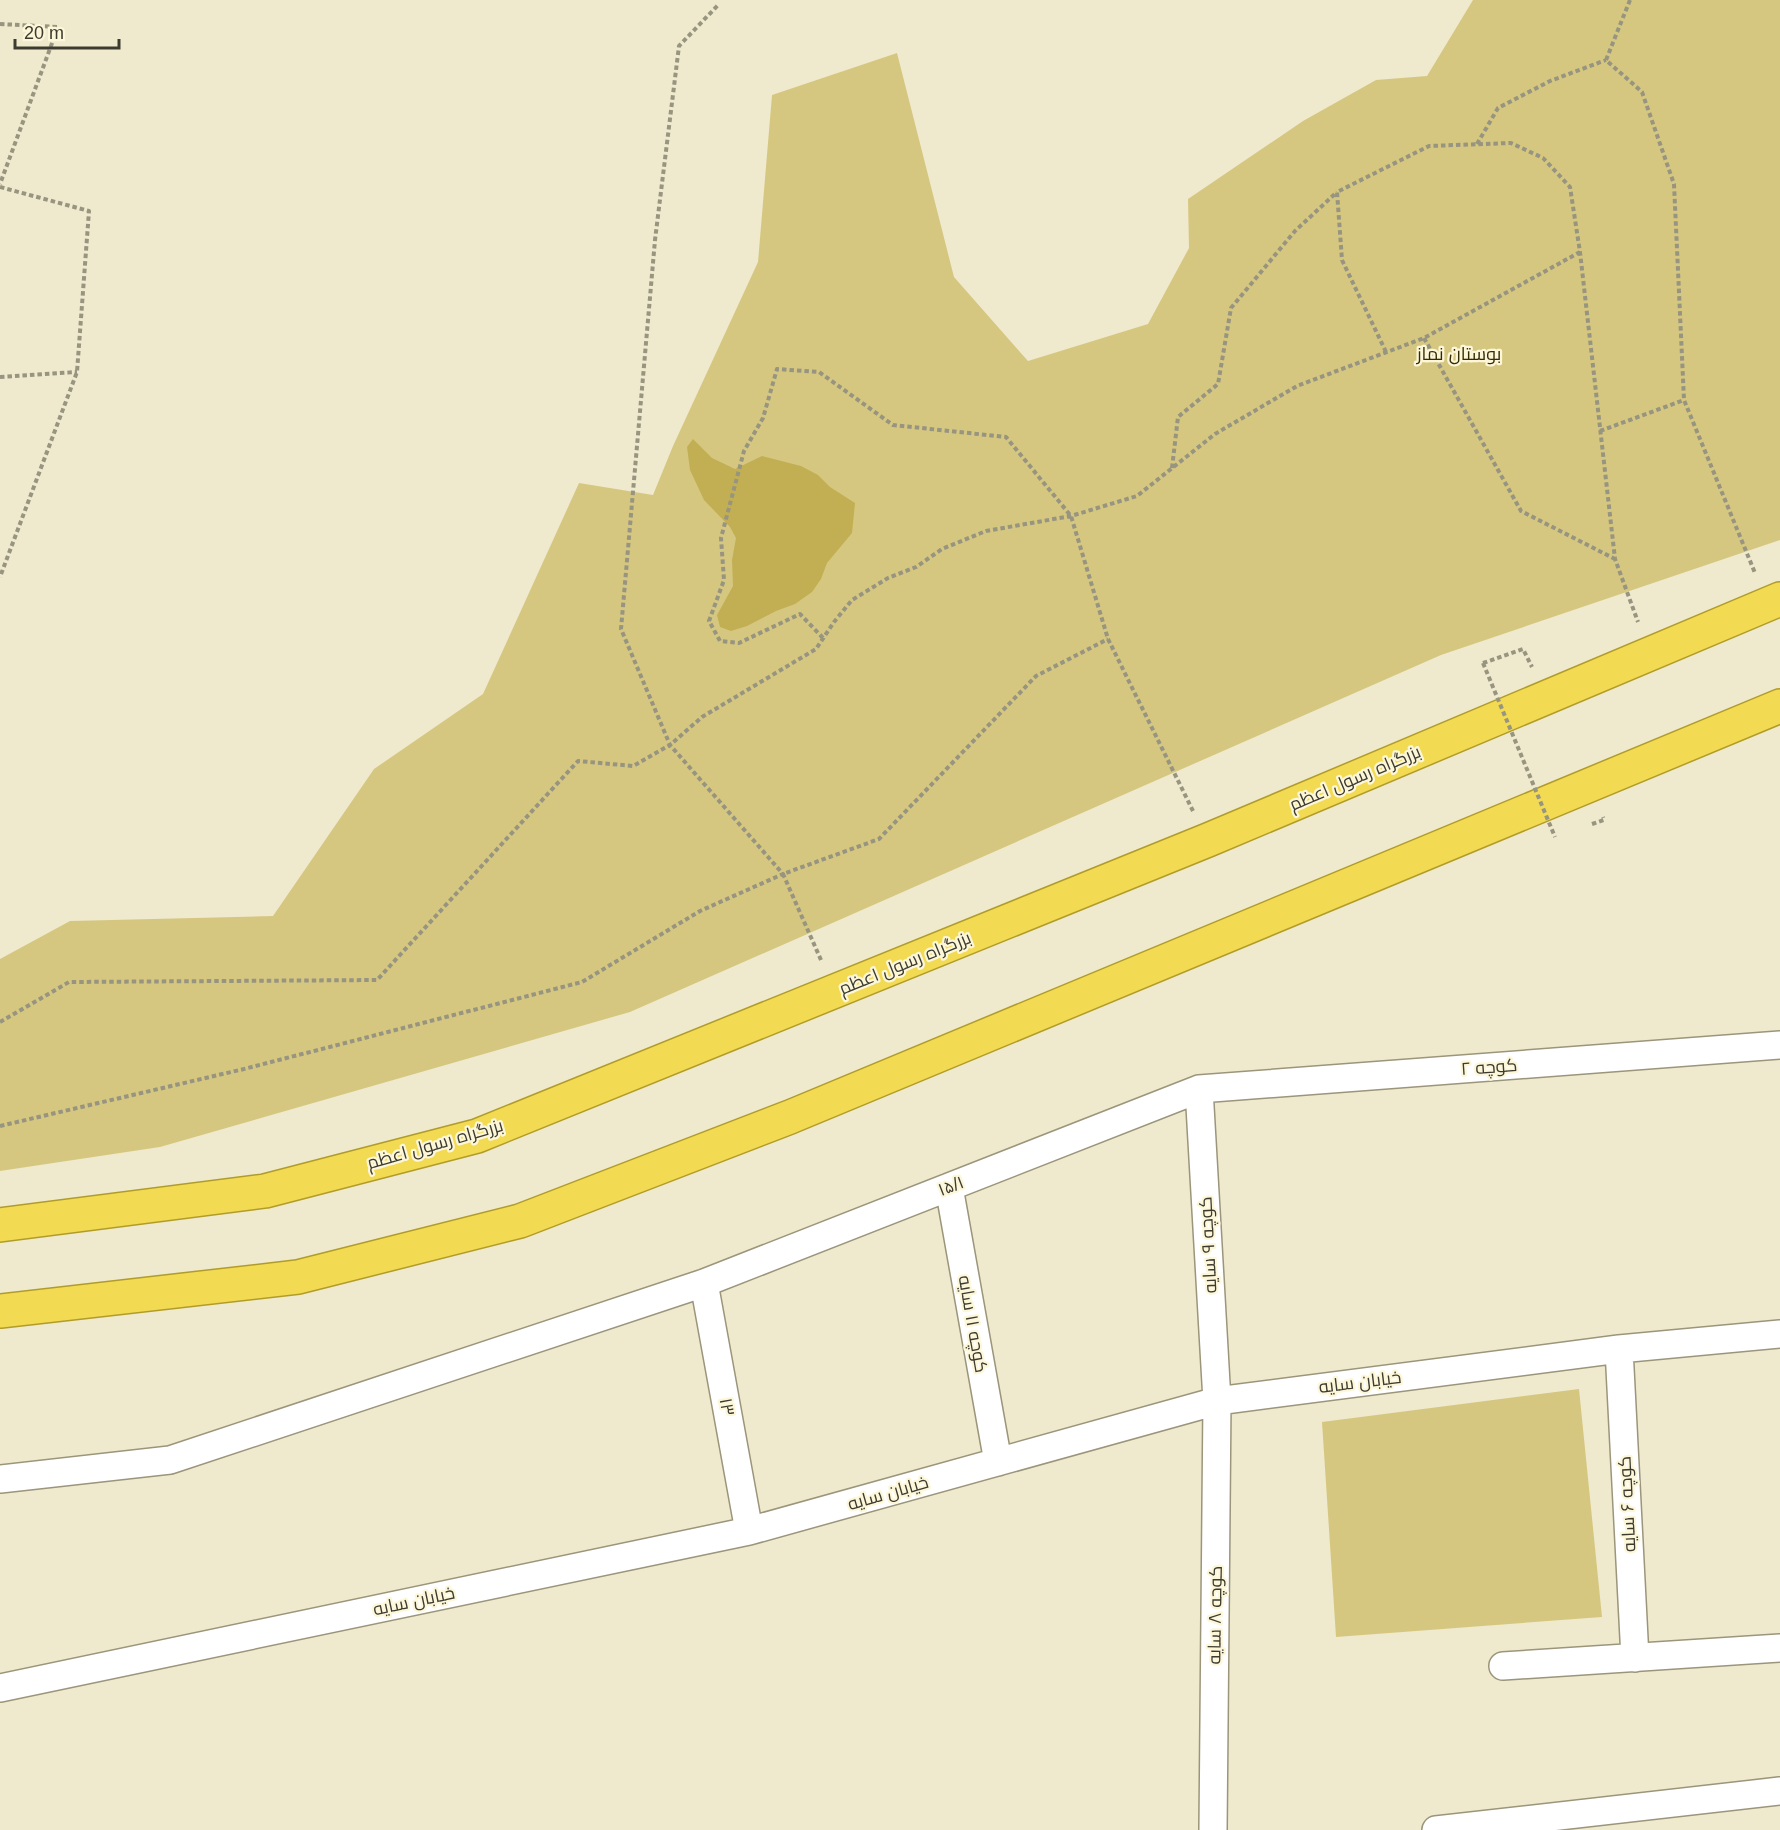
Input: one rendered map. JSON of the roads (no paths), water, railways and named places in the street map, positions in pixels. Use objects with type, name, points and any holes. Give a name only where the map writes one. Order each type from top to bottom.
[{"type":"highway","name":"بزرگراه رسول اعظم","points":[[0,1225],[265,1191],[477,1136],[1208,840],[1774,601]]},
{"type":"highway","points":[[0,1311],[298,1277],[520,1221],[790,1117],[1780,706]]},
{"type":"street","name":"کوچه ۲","points":[[1198,1089],[1780,1045]]},
{"type":"street","name":"۱۵/۱","points":[[0,1479],[170,1460],[704,1283],[1198,1089]]},
{"type":"street","name":"کوچه ۹ سایه","points":[[1198,1089],[1217,1401]]},
{"type":"street","name":"کوچه ۱۱ سایه","points":[[949,1187],[998,1462]]},
{"type":"street","name":"۱۳","points":[[704,1283],[749,1532]]},
{"type":"street","name":"خیابان سایه","points":[[0,1688],[749,1532],[1217,1401],[1619,1349],[1780,1334]]},
{"type":"street","name":"کوچه ۶ سایه","points":[[1619,1349],[1635,1658]]},
{"type":"street","name":"کوچه ۸ سایه","points":[[1213,1830],[1217,1401]]},
{"type":"street","points":[[1503,1666],[1780,1648]]},
{"type":"street","points":[[1436,1830],[1780,1791]]},
{"type":"park label","name":"بوستان نماز","points":[[1459,354]]}]
